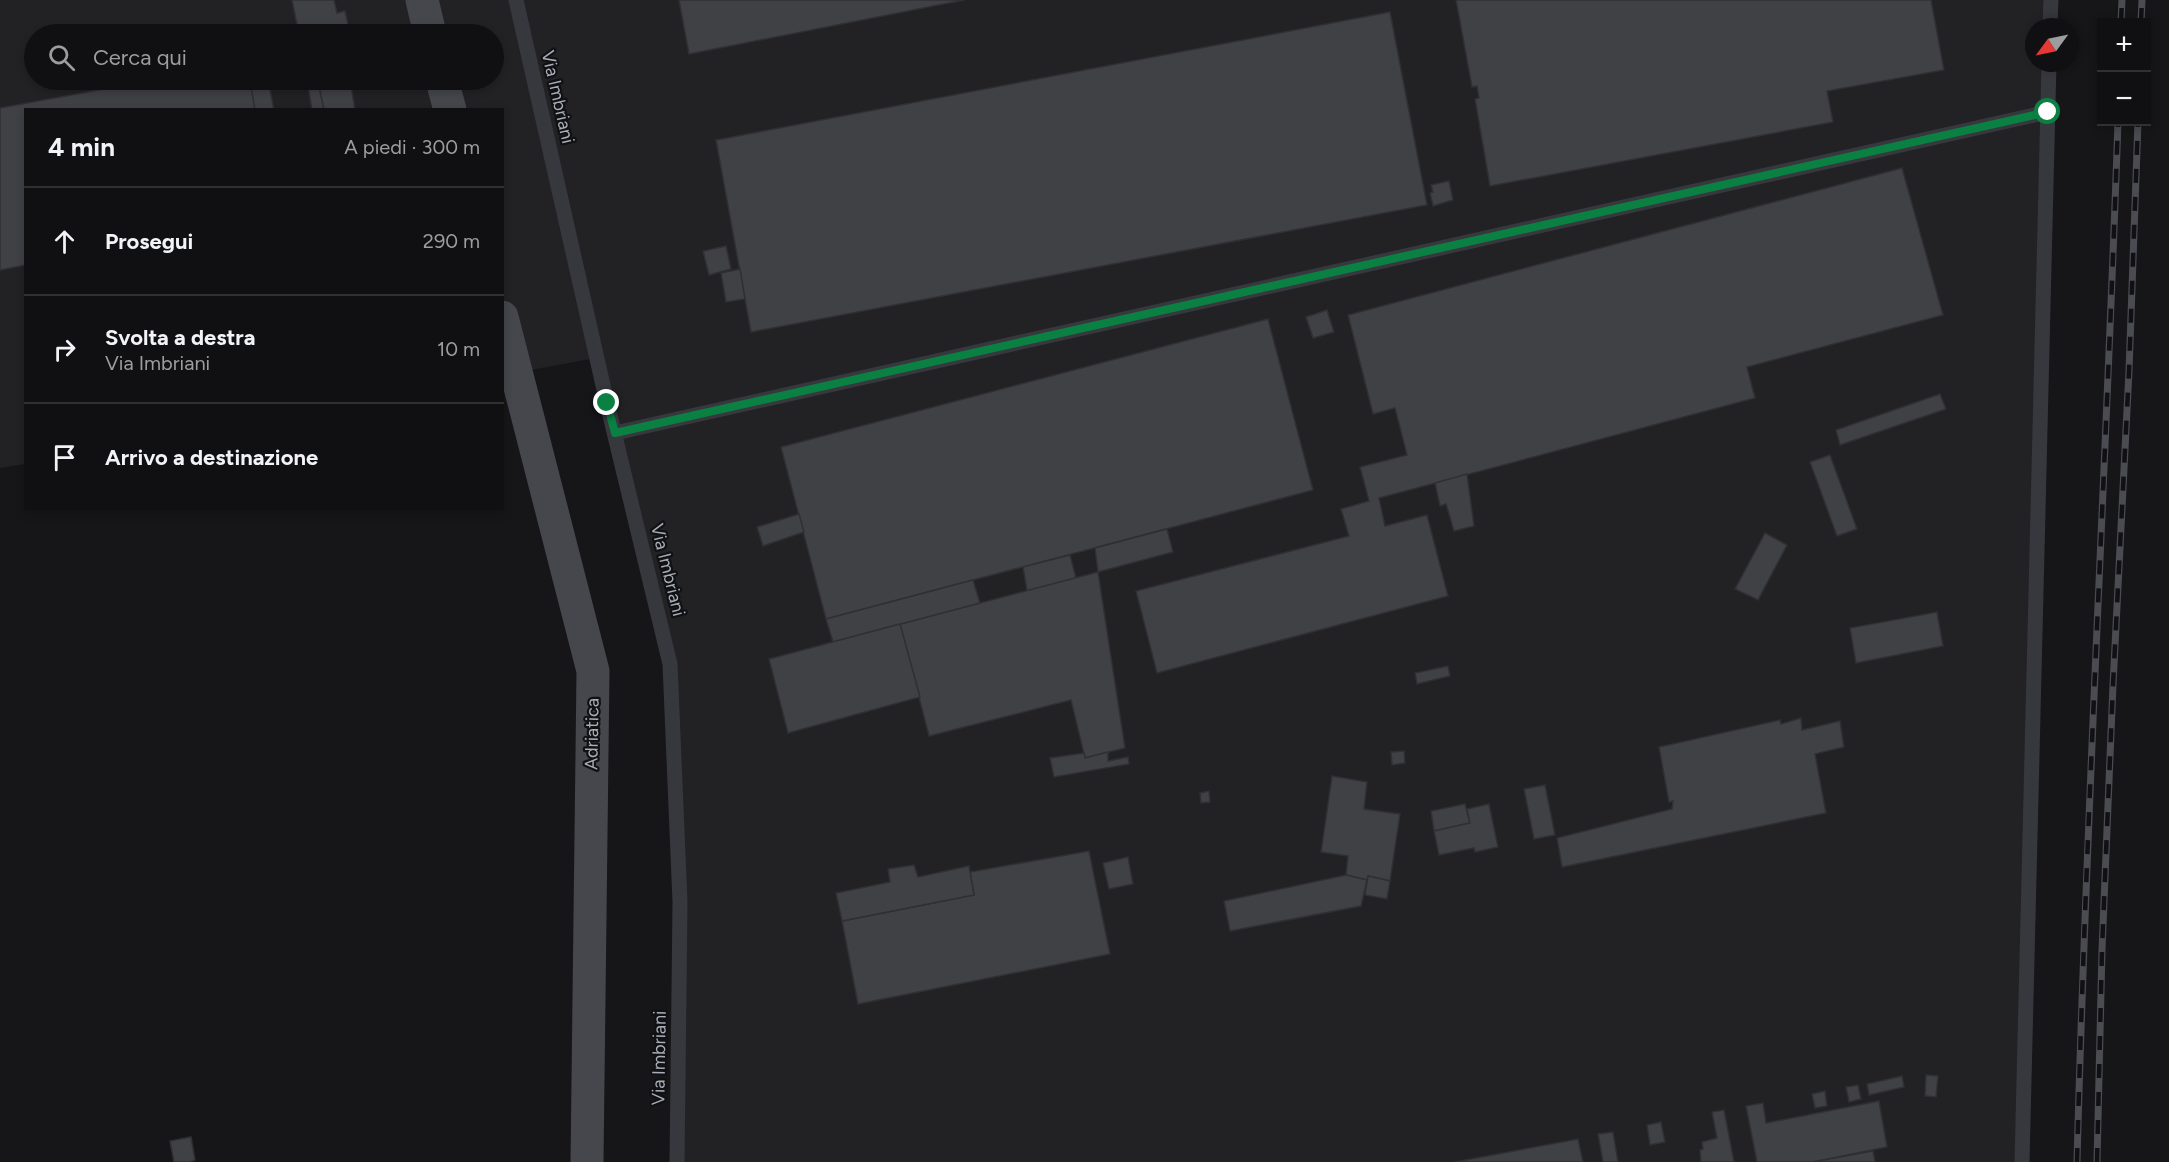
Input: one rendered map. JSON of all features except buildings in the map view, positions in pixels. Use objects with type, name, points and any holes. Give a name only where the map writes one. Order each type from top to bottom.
[{"type":"main road","points":[[422,0],[428,24]]},
{"type":"main road","points":[[445,90],[449,108]]},
{"type":"main road","name":"Adriatica","points":[[504,325],[593,671],[587,1162]]},
{"type":"lane","name":"Via Imbriani","points":[[516,0],[670,664],[680,902],[677,1162]]},
{"type":"lane","points":[[2050,18],[2051,0]]},
{"type":"lane","points":[[2022,1162],[2049,72]]},
{"type":"lane","points":[[615,433],[2048,112]]},
{"type":"shaded area","points":[[0,0],[2051,0],[2050,18],[2025,18],[2025,72],[2049,72],[2022,1162],[677,1162],[670,664],[596,358],[504,375],[504,108],[24,108],[24,464],[0,468]]},
{"type":"railway","points":[[2121,18],[2122,0]]},
{"type":"railway","points":[[2141,18],[2142,0]]},
{"type":"railway","points":[[2077,1162],[2118,126]]},
{"type":"railway","points":[[2097,1162],[2102,950],[2129,371],[2138,126]]},
{"type":"route","points":[[607,403],[615,433],[2048,112]]}]
